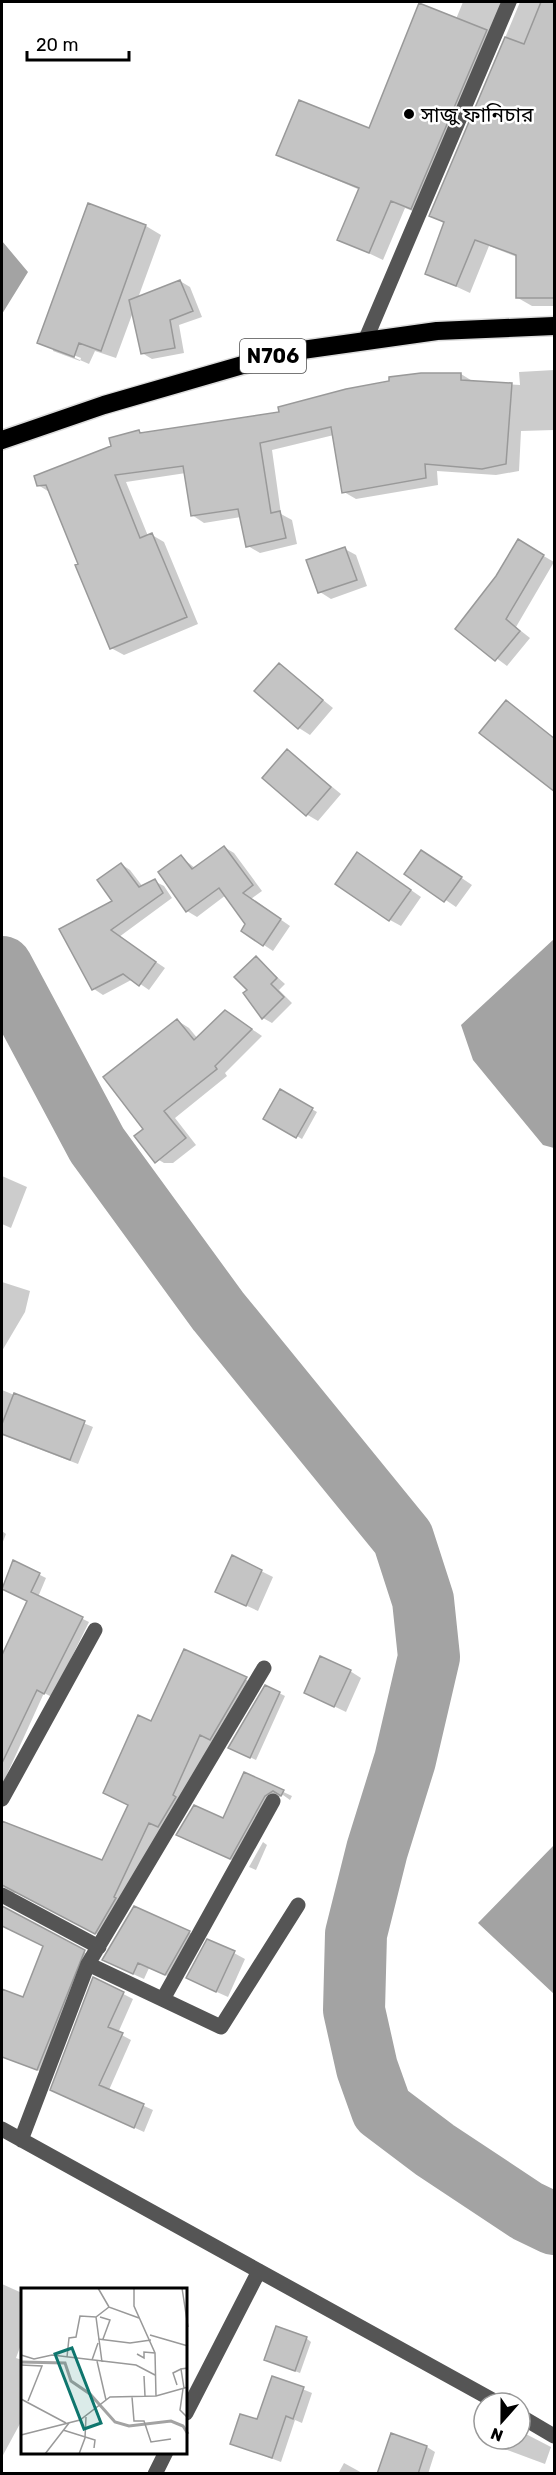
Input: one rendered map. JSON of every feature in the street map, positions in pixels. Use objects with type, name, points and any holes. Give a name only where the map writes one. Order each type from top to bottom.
[{"type":"highway","name":"N706","points":[[2,440],[104,405],[288,352],[437,331],[555,326]]},
{"type":"street","points":[[365,341],[509,2]]},
{"type":"street","points":[[2,1799],[95,1630]]},
{"type":"street","points":[[21,2140],[88,1964],[264,1668]]},
{"type":"street","points":[[163,2000],[273,1801]]},
{"type":"street","points":[[2,1895],[99,1947]]},
{"type":"street","points":[[88,1964],[221,2027],[298,1905]]},
{"type":"street","points":[[2,2129],[476,2391]]},
{"type":"street","points":[[188,2409],[259,2271]]},
{"type":"street","points":[[532,2423],[555,2436]]},
{"type":"street","points":[[155,2474],[165,2454]]},
{"type":"shaded area","points":[[2,241],[28,272],[2,314]]},
{"type":"shaded area","points":[[554,939],[554,1148],[543,1145],[473,1060],[461,1025]]},
{"type":"shaded area","points":[[554,1845],[554,1994],[478,1923]]},
{"type":"building","points":[[541,2],[555,2],[555,298],[516,298],[516,255],[475,240],[456,286],[425,274],[444,222],[429,216],[505,37],[524,44]]},
{"type":"building","name":"সাজু ফানিচার","points":[[419,3],[487,30],[411,209],[391,201],[369,253],[337,240],[359,188],[276,155],[299,100],[369,128]]},
{"type":"building","points":[[88,203],[146,225],[101,351],[79,343],[74,357],[37,343]]},
{"type":"building","points":[[180,280],[193,311],[170,320],[175,348],[141,354],[129,300]]},
{"type":"building","points":[[421,373],[461,373],[461,380],[512,383],[506,464],[482,469],[425,464],[426,478],[342,493],[331,427],[260,443],[271,513],[280,511],[286,538],[246,547],[238,509],[191,516],[183,466],[115,475],[140,538],[152,533],[187,617],[110,649],[75,565],[78,564],[46,485],[37,486],[34,476],[111,446],[109,438],[139,430],[140,433],[279,412],[278,407],[346,389],[389,381],[389,377]]},
{"type":"building","points":[[518,539],[544,555],[506,619],[520,631],[495,661],[455,629],[496,576]]},
{"type":"building","points":[[345,547],[357,580],[318,593],[306,560]]},
{"type":"building","points":[[279,663],[323,700],[298,729],[254,691]]},
{"type":"building","points":[[506,700],[555,739],[555,792],[479,733]]},
{"type":"building","points":[[287,749],[331,787],[306,816],[262,778]]},
{"type":"building","points":[[224,846],[253,885],[243,893],[281,919],[263,946],[241,931],[245,924],[219,888],[186,912],[158,872],[181,855],[192,869]]},
{"type":"building","points":[[421,850],[462,877],[444,902],[404,874]]},
{"type":"building","points":[[357,852],[411,890],[389,921],[335,884]]},
{"type":"building","points":[[121,863],[139,887],[155,879],[163,893],[111,930],[156,962],[139,986],[123,974],[92,990],[59,929],[112,901],[97,880]]},
{"type":"building","points":[[256,956],[277,978],[271,984],[284,997],[262,1019],[243,993],[247,990],[234,977]]},
{"type":"building","points":[[225,1010],[252,1029],[215,1066],[217,1069],[164,1111],[186,1138],[155,1163],[134,1136],[143,1129],[103,1077],[177,1019],[194,1040]]},
{"type":"building","points":[[280,1089],[313,1108],[296,1138],[263,1119]]},
{"type":"building","points":[[14,1393],[85,1421],[70,1460],[2,1434],[2,1424]]},
{"type":"building","points":[[232,1555],[262,1570],[246,1606],[215,1592]]},
{"type":"building","points":[[13,1560],[40,1573],[31,1592],[83,1617],[44,1694],[37,1690],[2,1763],[2,1655],[27,1601],[2,1589]]},
{"type":"building","points":[[184,1649],[247,1677],[210,1740],[200,1735],[173,1795],[176,1797],[158,1827],[149,1823],[114,1897],[116,1898],[95,1934],[2,1885],[2,1821],[102,1860],[128,1805],[103,1793],[138,1715],[151,1721]]},
{"type":"building","points":[[320,1656],[351,1670],[334,1707],[304,1693]]},
{"type":"building","points":[[265,1685],[280,1692],[250,1758],[228,1748]]},
{"type":"building","points":[[244,1772],[284,1790],[281,1796],[273,1791],[265,1796],[230,1859],[176,1835],[194,1805],[223,1818]]},
{"type":"building","points":[[2,1906],[85,1950],[37,2070],[2,2057],[2,1989],[23,1997],[43,1946],[2,1926]]},
{"type":"building","points":[[134,1906],[190,1931],[165,1975],[138,1963],[133,1974],[102,1960]]},
{"type":"building","points":[[207,1939],[235,1951],[216,1992],[186,1978]]},
{"type":"building","points":[[93,1977],[124,1992],[108,2027],[123,2033],[99,2085],[144,2104],[134,2128],[50,2090]]},
{"type":"building","points":[[276,2326],[307,2337],[295,2371],[264,2360]]},
{"type":"building","points":[[272,2376],[304,2387],[293,2419],[286,2416],[272,2458],[230,2444],[240,2414],[257,2419]]},
{"type":"building","points":[[391,2433],[427,2446],[418,2474],[377,2474]]},
{"type":"waterway","points":[[2,967],[97,1145],[218,1311],[403,1538],[423,1600],[429,1657],[405,1760],[377,1850],[356,1934],[354,2010],[367,2068],[382,2110],[435,2150],[527,2211],[554,2224]]},
{"type":"place","name":"সাজু ফানিচার","points":[[409,114]]}]
